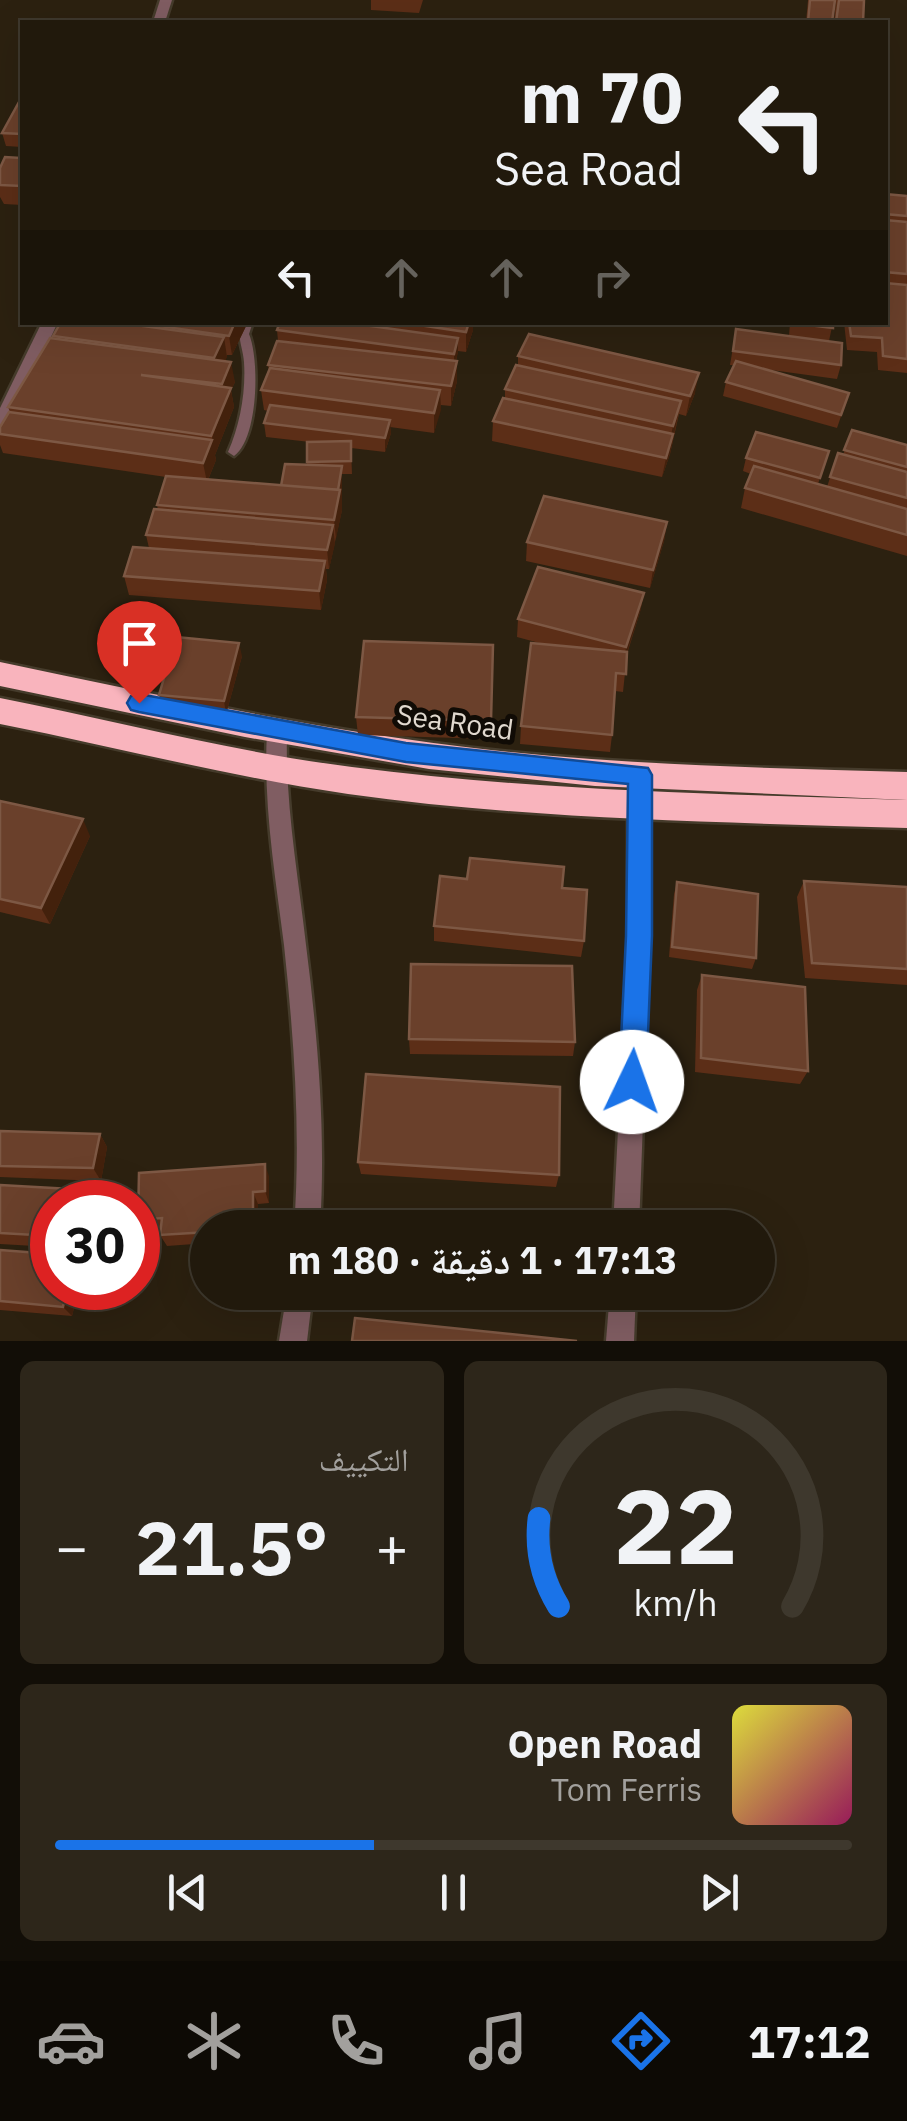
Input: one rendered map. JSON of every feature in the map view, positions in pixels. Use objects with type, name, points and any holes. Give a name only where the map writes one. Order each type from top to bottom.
[{"type":"highway","name":"Sea Road","points":[[0,674],[278,732],[639,790],[907,814]]},
{"type":"highway","name":"Sea Road","points":[[2,716],[274,769],[433,788],[907,786]]},
{"type":"street","points":[[0,426],[49,325]]},
{"type":"street","points":[[278,732],[274,769],[306,1058],[308,1210]]},
{"type":"street","points":[[627,1210],[639,936],[639,790]]},
{"type":"street","points":[[292,1341],[297,1310]]},
{"type":"street","points":[[620,1341],[621,1310]]},
{"type":"lane","points":[[234,452],[242,439],[248,397],[250,344],[243,334],[247,325]]},
{"type":"building","points":[[810,0],[835,0],[832,20],[808,20]]},
{"type":"building","points":[[839,0],[864,0],[863,20],[836,20]]},
{"type":"building","points":[[19,102],[20,102],[20,134],[2,133]]},
{"type":"building","points":[[5,157],[20,158],[20,186],[0,185]]},
{"type":"building","points":[[888,194],[907,196],[907,216],[888,214]]},
{"type":"building","points":[[888,220],[907,222],[907,274],[888,272]]},
{"type":"building","points":[[888,283],[907,285],[907,359],[883,356],[882,338],[851,336],[849,325],[888,325]]},
{"type":"building","points":[[59,325],[136,325],[224,337],[214,358],[53,336]]},
{"type":"building","points":[[152,325],[234,325],[229,336]]},
{"type":"building","points":[[279,325],[364,325],[458,338],[454,354],[277,330]]},
{"type":"building","points":[[419,325],[468,325],[466,332]]},
{"type":"building","points":[[736,329],[842,343],[841,365],[733,351]]},
{"type":"building","points":[[529,334],[699,373],[690,396],[518,356]]},
{"type":"building","points":[[50,338],[231,362],[222,384],[141,375],[231,388],[211,436],[8,407]]},
{"type":"building","points":[[277,341],[457,361],[451,386],[268,365]]},
{"type":"building","points":[[736,361],[849,393],[841,415],[726,382]]},
{"type":"building","points":[[516,365],[681,401],[673,426],[505,389]]},
{"type":"building","points":[[270,368],[440,390],[434,413],[261,390]]},
{"type":"building","points":[[503,398],[673,434],[666,458],[493,421]]},
{"type":"building","points":[[270,405],[390,420],[385,438],[264,423]]},
{"type":"building","points":[[9,412],[212,440],[203,463],[0,434]]},
{"type":"building","points":[[852,430],[907,445],[907,467],[844,450]]},
{"type":"building","points":[[756,432],[829,451],[820,478],[746,458]]},
{"type":"building","points":[[351,441],[351,461],[307,462],[307,442]]},
{"type":"building","points":[[838,453],[907,472],[907,498],[830,477]]},
{"type":"building","points":[[285,464],[342,466],[338,490],[281,486]]},
{"type":"building","points":[[754,466],[907,509],[907,535],[745,488]]},
{"type":"building","points":[[166,476],[340,490],[334,520],[157,505]]},
{"type":"building","points":[[544,496],[667,522],[653,570],[527,542]]},
{"type":"building","points":[[154,509],[333,525],[327,550],[146,535]]},
{"type":"building","points":[[133,547],[325,561],[319,591],[124,576]]},
{"type":"building","points":[[538,567],[644,593],[626,647],[518,619]]},
{"type":"building","points":[[176,637],[239,643],[224,701],[159,695]]},
{"type":"building","points":[[364,641],[493,645],[491,721],[356,717]]},
{"type":"building","points":[[531,643],[627,652],[626,674],[616,673],[612,735],[521,726]]},
{"type":"building","points":[[0,801],[83,819],[41,908],[0,899]]},
{"type":"building","points":[[470,858],[564,867],[562,888],[587,890],[584,941],[434,926],[440,876],[467,879]]},
{"type":"building","points":[[804,881],[907,887],[907,969],[812,963]]},
{"type":"building","points":[[677,882],[758,894],[756,958],[672,947]]},
{"type":"building","points":[[411,964],[572,966],[575,1042],[409,1039]]},
{"type":"building","points":[[702,975],[805,987],[808,1071],[701,1058]]},
{"type":"building","points":[[366,1074],[560,1087],[559,1175],[358,1162]]},
{"type":"building","points":[[0,1131],[100,1134],[93,1168],[0,1166]]},
{"type":"building","points":[[265,1164],[265,1191],[253,1192],[253,1210],[190,1210],[190,1233],[160,1235],[160,1180],[139,1180],[139,1173]]},
{"type":"building","points":[[0,1185],[30,1187],[30,1235],[0,1233]]},
{"type":"building","points":[[0,1250],[30,1252],[30,1304],[0,1301]]},
{"type":"building","points":[[355,1318],[577,1341],[352,1341]]},
{"type":"route","points":[[139,703],[278,732],[406,752],[493,764],[640,775],[639,936],[632,1082]]}]
